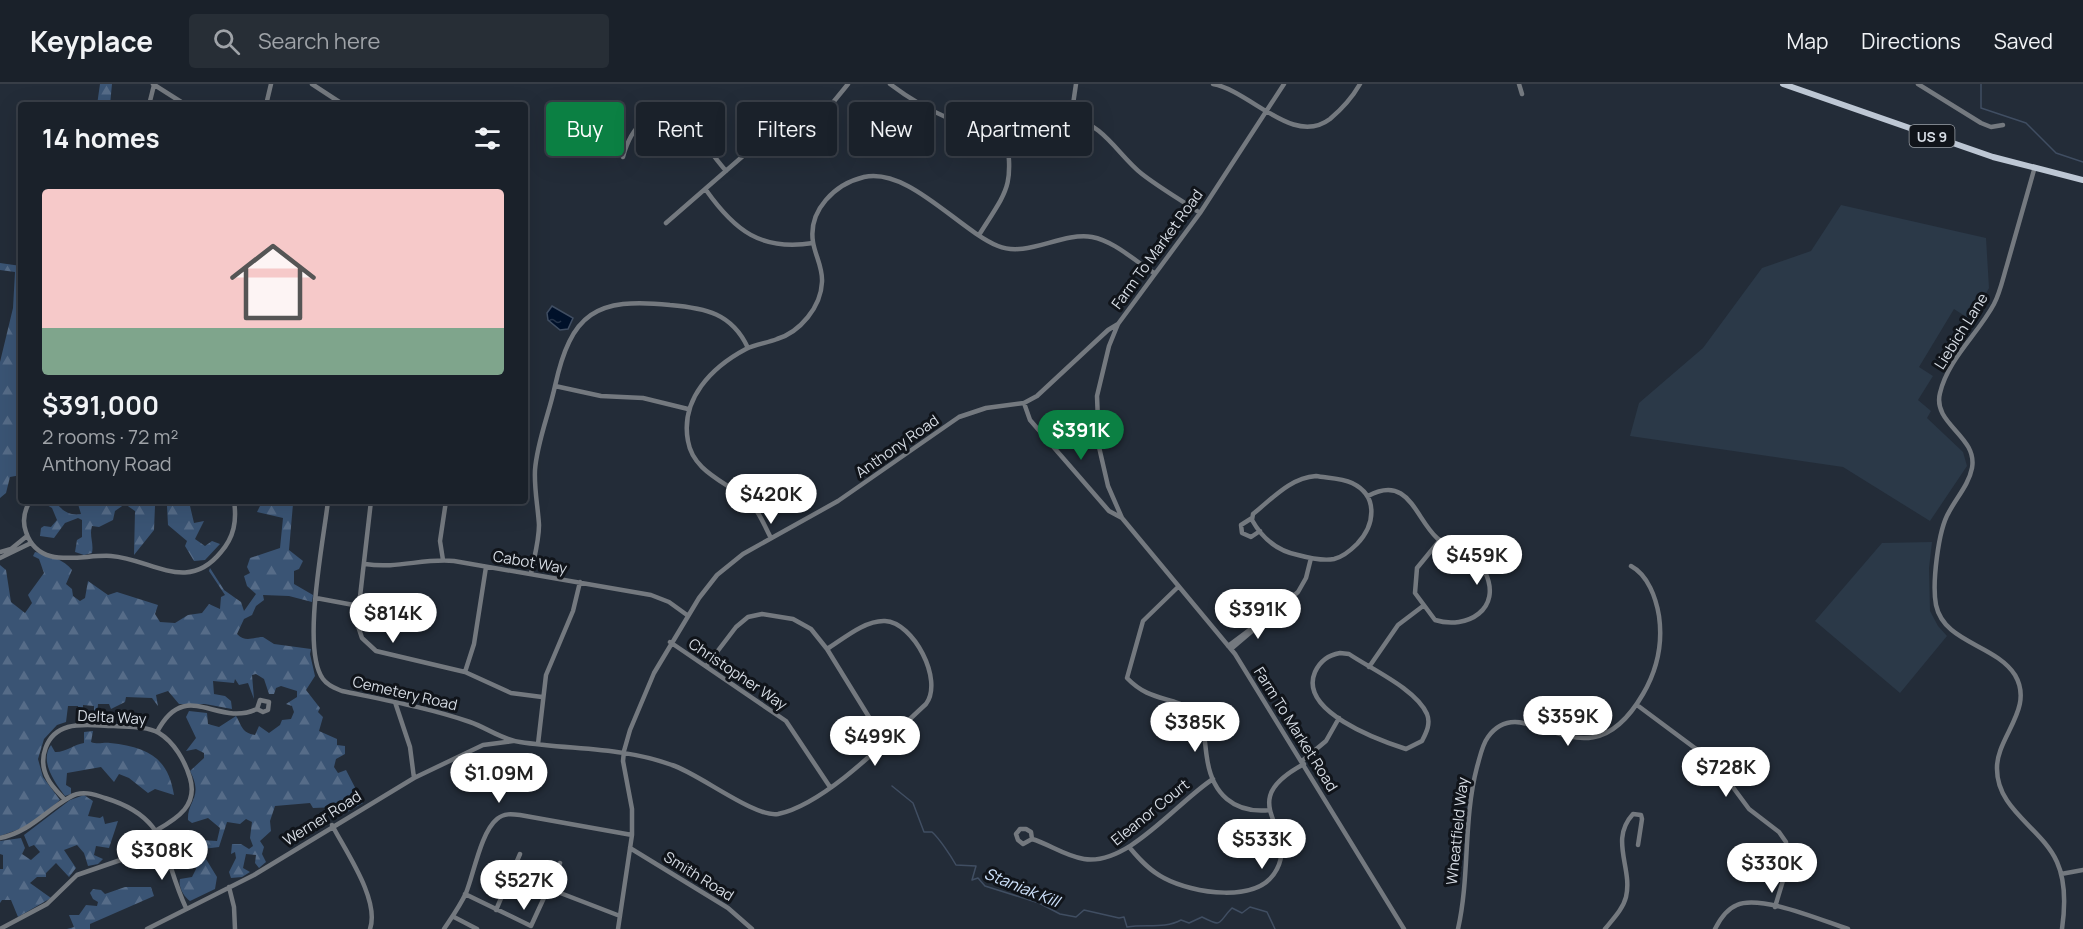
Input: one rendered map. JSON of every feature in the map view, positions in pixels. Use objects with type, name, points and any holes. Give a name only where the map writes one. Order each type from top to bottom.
[{"type":"main road","name":"US 9","points":[[1783,84],[2034,170],[2083,180]]},
{"type":"street","points":[[267,102],[271,84]]},
{"type":"street","points":[[314,84],[340,102]]},
{"type":"street","points":[[666,223],[783,123],[826,111],[848,84]]},
{"type":"street","points":[[890,84],[946,115]]},
{"type":"street","points":[[1073,102],[1076,84]]},
{"type":"street","points":[[1213,84],[1230,89],[1292,125],[1315,127],[1338,112],[1360,84]]},
{"type":"street","name":"Farm To Market Road","points":[[1284,84],[1200,213],[1118,324],[1100,379],[1096,424],[1103,471],[1122,518],[1229,647],[1404,929]]},
{"type":"street","points":[[1519,84],[1522,94]]},
{"type":"street","points":[[1918,84],[1981,123],[1991,127],[2003,125]]},
{"type":"street","points":[[150,102],[154,85],[181,102]]},
{"type":"street","points":[[623,157],[630,135],[636,127],[645,119],[660,116],[681,121],[726,171]]},
{"type":"street","points":[[1092,126],[1141,174],[1200,213]]},
{"type":"street","points":[[979,235],[1010,184],[1009,156]]},
{"type":"street","name":"Liebich Lane","points":[[2034,170],[1995,303],[1947,374],[1940,393],[1939,404],[1943,415],[1968,444],[1973,456],[1972,468],[1965,487],[1945,521],[1935,582],[1935,597],[1936,607],[1947,626],[2004,662],[2018,682],[2019,710],[1998,759],[1999,782],[2006,799],[2052,852],[2061,874],[2064,895],[2061,929]]},
{"type":"street","points":[[771,538],[759,513],[748,501],[706,471],[691,453],[686,426],[688,409],[699,388],[710,376],[748,348],[790,334],[812,310],[822,281],[813,243],[816,216],[829,195],[849,181],[867,176],[886,177],[904,184],[998,246],[1013,249],[1077,236],[1092,237],[1109,243],[1154,273]]},
{"type":"street","points":[[706,190],[734,224],[757,239],[780,245],[813,243]]},
{"type":"street","points":[[531,574],[539,527],[535,469],[558,367],[568,339],[595,312],[615,304],[640,302],[680,306],[720,315],[737,328],[748,348]]},
{"type":"street","name":"Anthony Road","points":[[624,751],[639,707],[670,642],[687,615],[723,569],[771,538],[838,501],[959,417],[986,408],[1024,403],[1037,396],[1108,330],[1118,324]]},
{"type":"street","points":[[555,386],[593,395],[644,398],[688,409]]},
{"type":"street","points":[[1024,403],[1030,420],[1109,511],[1122,518]]},
{"type":"street","points":[[1252,518],[1260,531],[1281,550],[1311,558],[1336,559],[1351,550],[1370,526],[1372,513],[1368,496],[1350,482],[1309,477],[1289,484],[1253,514],[1252,518],[1241,525],[1242,533],[1248,537],[1260,531]]},
{"type":"street","points":[[1368,496],[1388,490],[1404,495],[1440,540],[1480,565],[1485,573],[1489,593],[1478,615],[1468,622],[1456,624],[1435,620],[1415,593],[1415,575],[1440,540]]},
{"type":"street","points":[[29,504],[24,517],[27,536],[31,543],[44,552],[76,560],[110,556],[175,573],[187,573],[209,564],[226,546],[234,528],[234,504]]},
{"type":"street","name":"Cemetery Road","points":[[328,504],[316,598],[314,642],[318,670],[323,679],[331,687],[342,691],[395,702],[473,723],[514,741],[624,751],[692,772],[767,814],[790,811],[830,787],[885,743],[929,700],[932,686],[930,668],[905,629],[891,622],[873,622],[827,649]]},
{"type":"street","points":[[371,504],[359,606],[359,631],[369,646],[376,651],[465,672],[511,693],[542,697]]},
{"type":"street","points":[[443,560],[440,541],[446,504]]},
{"type":"street","points":[[0,552],[11,549],[27,536]]},
{"type":"street","points":[[0,558],[31,543]]},
{"type":"street","points":[[1229,647],[1298,592],[1306,578],[1311,558]]},
{"type":"street","name":"Cabot Way","points":[[365,564],[399,567],[443,560],[659,597],[687,615]]},
{"type":"street","name":"Wheatfield Way","points":[[1458,929],[1472,787],[1488,737],[1500,727],[1516,723],[1577,738],[1596,739],[1620,726],[1637,705],[1655,670],[1660,631],[1659,615],[1649,586],[1639,570],[1631,566]]},
{"type":"street","points":[[465,672],[474,644],[486,567]]},
{"type":"street","points":[[538,744],[546,675],[573,611],[580,582]]},
{"type":"street","points":[[1178,587],[1143,621],[1127,677],[1148,695],[1182,706],[1194,713],[1203,728],[1207,760],[1213,779],[1224,795],[1239,808],[1252,812],[1270,810]]},
{"type":"street","points":[[316,598],[359,606]]},
{"type":"street","points":[[1369,667],[1398,625],[1423,606]]},
{"type":"street","points":[[707,665],[736,627],[752,615],[793,619],[811,629],[827,649],[885,743]]},
{"type":"street","name":"Christopher Way","points":[[670,642],[707,665],[786,721],[830,787]]},
{"type":"street","points":[[1340,653],[1349,654],[1408,692],[1424,710],[1429,725],[1422,741],[1406,748],[1360,730],[1339,718],[1317,700],[1313,693],[1312,683],[1319,665],[1332,655],[1340,653]]},
{"type":"street","points":[[395,702],[408,740],[414,778]]},
{"type":"street","points":[[1637,705],[1715,763],[1749,809],[1779,832],[1786,842],[1788,864],[1774,906]]},
{"type":"street","points":[[157,732],[169,712],[176,707],[193,706],[236,714],[257,709]]},
{"type":"street","points":[[1130,848],[1147,867],[1169,881],[1217,893],[1249,890],[1271,878],[1280,861],[1281,844],[1270,810],[1269,798],[1277,783],[1326,741],[1339,718]]},
{"type":"street","name":"Delta Way","points":[[65,800],[47,777],[43,758],[50,740],[62,729],[76,725],[134,727],[157,732],[179,754],[190,777],[192,787],[191,797],[184,813],[157,830]]},
{"type":"street","name":"Werner Road","points":[[147,929],[229,887],[414,778],[483,745],[514,741]]},
{"type":"street","points":[[618,929],[632,835],[632,809],[623,761],[624,751]]},
{"type":"street","name":"Eleanor Court","points":[[1032,838],[1076,858],[1090,860],[1113,857],[1130,848],[1184,800],[1213,779]]},
{"type":"street","points":[[0,838],[30,827],[65,800],[81,793],[105,797],[137,810],[157,830],[186,908]]},
{"type":"street","points":[[1605,929],[1623,905],[1626,895],[1621,842],[1630,816],[1638,813],[1642,819],[1638,845]]},
{"type":"street","points":[[444,929],[454,917],[465,894],[488,832],[495,820],[503,815],[520,815],[632,835]]},
{"type":"street","points":[[332,825],[370,899],[373,920],[370,929]]},
{"type":"street","points":[[0,929],[51,901],[77,874],[164,845]]},
{"type":"street","name":"Smith Road","points":[[630,848],[728,908],[752,929]]},
{"type":"street","points":[[496,910],[520,854]]},
{"type":"street","points":[[465,894],[531,926],[560,863]]},
{"type":"street","points":[[2061,874],[2083,870]]},
{"type":"street","points":[[229,887],[236,929]]},
{"type":"street","points":[[550,889],[620,916]]},
{"type":"street","points":[[1715,929],[1721,918],[1736,905],[1755,902],[1848,929]]},
{"type":"street","points":[[454,917],[477,929]]},
{"type":"shaded area","points":[[1841,205],[1986,238],[1989,288],[1971,320],[1954,309],[1919,367],[1933,376],[1918,400],[1931,411],[1927,418],[1963,452],[1967,466],[1930,521],[1843,467],[1630,436],[1639,403],[1703,348],[1762,268],[1811,251]]},
{"type":"shaded area","points":[[1932,542],[1929,568],[1930,611],[1938,626],[1947,636],[1900,693],[1815,621],[1882,543]]},
{"type":"green space","points":[[100,84],[112,84],[110,102],[97,102]]},
{"type":"green space","points":[[0,263],[18,266],[18,476],[10,477],[6,493],[0,498],[0,362],[13,308],[15,272],[0,270]]},
{"type":"green space","points":[[45,504],[58,504],[66,512],[81,514],[78,504],[125,504],[115,511],[113,520],[99,527],[92,526],[92,553],[84,555],[75,552],[77,540],[82,537],[82,520],[78,518],[65,523],[54,538],[40,536],[41,528],[51,527],[57,520],[52,508]]},
{"type":"green space","points":[[125,504],[193,504],[190,506],[194,523],[204,521],[195,539],[205,546],[212,541],[220,544],[205,560],[194,561],[185,546],[187,541],[168,525],[167,506],[155,506],[154,530],[134,555],[135,511]]},
{"type":"green space","points":[[293,504],[289,550],[303,561],[299,569],[294,571],[294,584],[313,595],[312,602],[289,596],[263,595],[264,600],[256,606],[252,615],[244,619],[237,634],[247,639],[263,637],[274,644],[311,649],[315,676],[306,690],[320,708],[318,712],[323,717],[319,731],[337,739],[337,745],[345,746],[345,754],[336,759],[334,767],[338,773],[346,770],[363,803],[342,815],[338,807],[313,808],[310,803],[275,806],[270,821],[271,831],[260,841],[264,847],[262,854],[266,862],[259,868],[255,863],[256,855],[246,854],[243,868],[250,872],[242,877],[231,878],[229,872],[236,858],[235,852],[231,854],[232,844],[241,844],[249,849],[253,846],[250,838],[252,822],[246,819],[240,824],[227,822],[219,847],[203,849],[202,857],[206,859],[217,877],[215,889],[190,901],[186,897],[181,888],[180,879],[192,877],[196,869],[193,848],[200,840],[217,841],[220,828],[208,818],[192,823],[188,820],[195,793],[194,780],[190,771],[204,758],[204,753],[196,749],[186,751],[196,738],[186,717],[189,711],[207,713],[208,724],[219,727],[236,716],[247,733],[255,735],[259,726],[269,733],[280,725],[282,720],[291,719],[294,712],[292,706],[286,704],[297,697],[297,691],[281,686],[276,688],[274,694],[269,694],[264,679],[256,674],[252,675],[254,699],[248,683],[239,685],[235,679],[234,683],[213,681],[214,694],[225,696],[231,701],[232,709],[205,704],[179,704],[168,691],[156,695],[158,706],[152,698],[126,697],[125,702],[111,709],[109,704],[98,704],[97,715],[103,717],[97,722],[94,722],[94,706],[83,705],[83,715],[89,715],[89,721],[80,722],[78,706],[68,706],[66,722],[57,725],[44,739],[38,759],[43,777],[60,800],[31,825],[0,836],[0,565],[6,570],[11,602],[25,613],[32,603],[28,595],[44,573],[39,559],[33,556],[35,552],[55,558],[69,566],[72,570],[66,584],[72,589],[73,596],[80,601],[85,598],[88,581],[108,595],[117,592],[158,605],[155,614],[160,622],[175,623],[188,615],[202,613],[209,604],[220,609],[221,597],[225,595],[209,571],[210,568],[224,590],[241,602],[244,611],[256,594],[247,586],[244,576],[250,573],[247,567],[250,558],[280,548],[283,518],[257,512],[260,506]]},
{"type":"green space","points":[[93,731],[91,742],[135,747],[154,756],[167,771],[174,795],[155,789],[148,793],[129,778],[119,774],[114,782],[101,767],[67,773],[66,785],[71,788],[71,794],[65,796],[50,772],[48,751],[51,745],[55,752],[58,752],[84,743],[84,732]]},
{"type":"green space","points":[[84,795],[93,801],[88,816],[100,818],[103,816],[105,824],[118,821],[109,848],[96,846],[94,855],[103,859],[98,864],[88,866],[84,853],[77,845],[64,850],[76,868],[69,877],[56,863],[46,873],[46,877],[37,877],[30,883],[51,898],[18,917],[11,900],[2,900],[0,903],[0,869],[3,869],[3,855],[0,854],[0,841],[21,838],[25,848],[22,854],[31,860],[40,852],[34,845],[29,847],[24,835],[70,800]]},
{"type":"green space","points":[[125,887],[151,887],[154,896],[90,924],[90,929],[67,929],[74,927],[69,915],[79,915],[86,905],[97,906],[98,902],[90,893],[93,889],[101,890],[105,894]]},
{"type":"water","points":[[552,306],[573,318],[568,329],[560,330],[548,320],[547,313]]},
{"type":"waterway","points":[[1981,84],[1981,108],[2026,123],[2056,153],[2083,162]]},
{"type":"waterway","name":"Staniak Kill","points":[[892,786],[913,803],[924,832],[932,832],[935,835],[956,865],[976,866],[972,880],[978,878],[985,886],[1039,903],[1060,914],[1076,917],[1084,910],[1119,918],[1124,917],[1127,927],[1162,925],[1181,920],[1189,923],[1202,917],[1217,923],[1232,908],[1242,913],[1250,907],[1267,912],[1275,929]]}]
